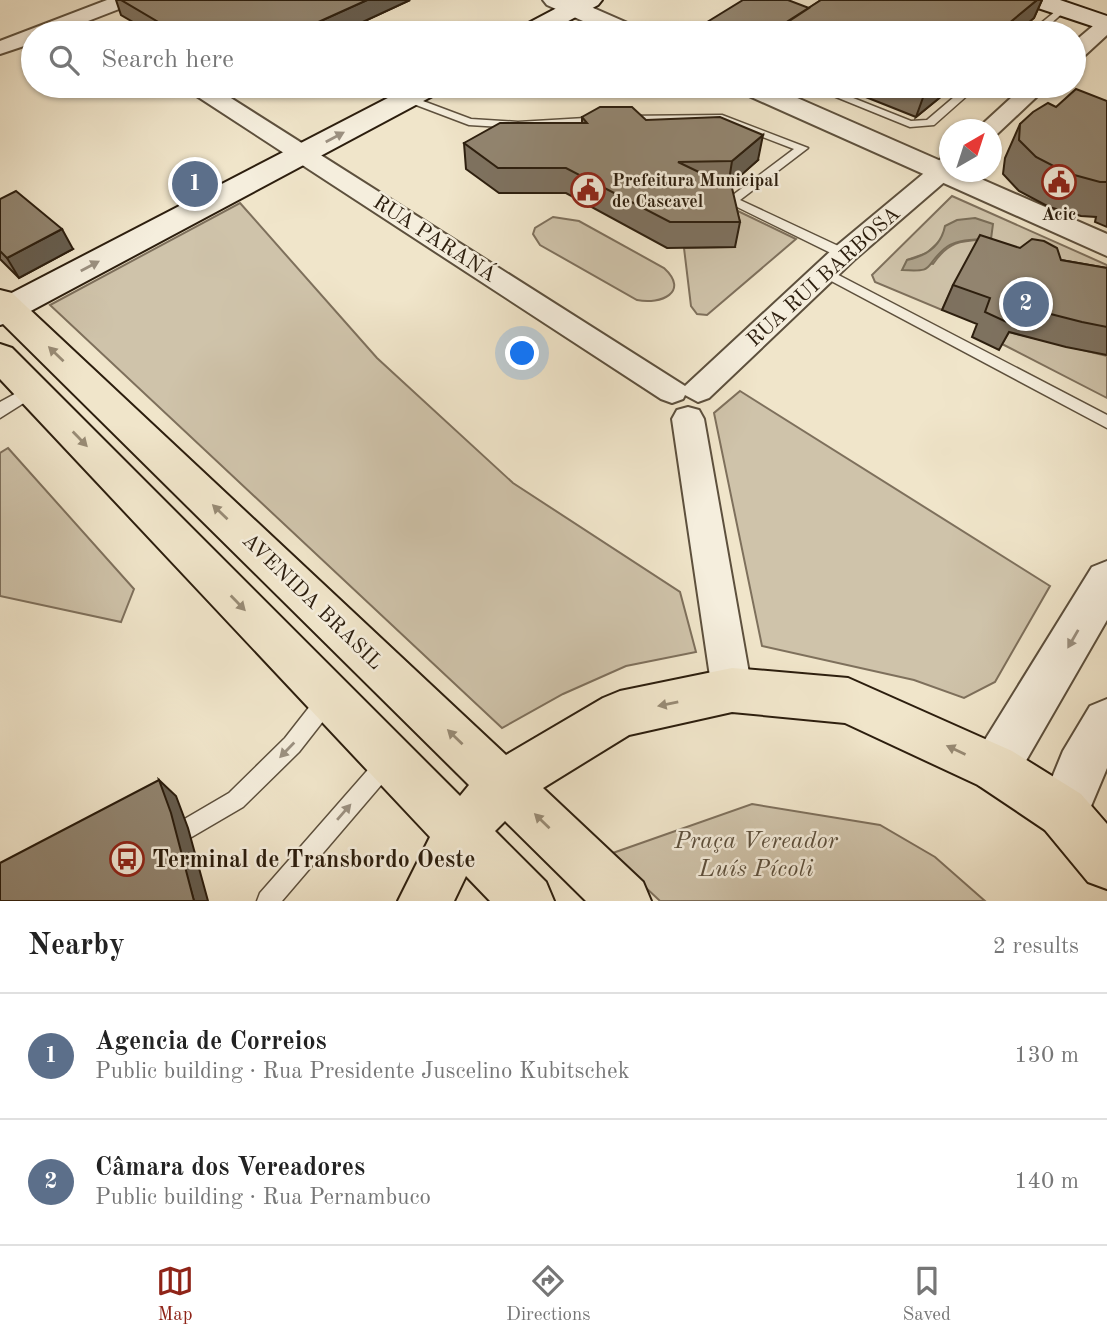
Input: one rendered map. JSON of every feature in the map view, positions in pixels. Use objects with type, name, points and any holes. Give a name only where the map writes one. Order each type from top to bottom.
[{"type":"main road","name":"AVENIDA BRASIL","points":[[3,308],[624,901]]},
{"type":"main road","points":[[0,357],[16,401],[329,697],[527,901]]},
{"type":"main road","points":[[425,901],[461,832],[504,784],[620,714],[732,690],[848,701],[995,768],[1063,812],[1107,863]]},
{"type":"street","points":[[62,0],[96,21]]},
{"type":"street","points":[[70,21],[125,0]]},
{"type":"street","points":[[1037,0],[1107,24],[1086,43]]},
{"type":"street","points":[[546,21],[573,3],[607,21]]},
{"type":"street","points":[[0,48],[21,40]]},
{"type":"street","name":"RUA PARANÁ","points":[[216,98],[686,400]]},
{"type":"street","points":[[3,308],[408,98]]},
{"type":"street","points":[[781,98],[939,164]]},
{"type":"street","points":[[1000,119],[1024,98]]},
{"type":"street","name":"RUA RUI BARBOSA","points":[[686,400],[834,263],[939,172]]},
{"type":"street","points":[[976,182],[1107,246]]},
{"type":"street","points":[[686,400],[732,690]]},
{"type":"street","points":[[995,768],[1107,580]]},
{"type":"street","points":[[1063,812],[1080,768],[1107,722]]},
{"type":"lane","points":[[1048,21],[1062,9]]},
{"type":"lane","points":[[429,98],[469,122],[518,125],[658,118],[722,118],[802,148],[731,201],[1107,422]]},
{"type":"lane","points":[[845,98],[911,124],[922,125],[930,123],[959,98]]},
{"type":"lane","points":[[153,848],[236,800],[292,745],[329,697]]},
{"type":"lane","points":[[268,901],[390,760]]},
{"type":"green space","points":[[952,196],[1107,265],[1107,297],[953,286],[942,310],[875,282],[872,275]],"holes":[[[943,238],[991,239],[965,241],[951,246],[933,264],[907,260],[927,253]]]},
{"type":"green space","points":[[715,200],[796,239],[707,315],[697,314],[691,306],[684,248],[735,247]]},
{"type":"green space","points":[[240,203],[377,358],[513,483],[680,592],[696,652],[626,666],[563,694],[502,728],[50,305]]},
{"type":"green space","points":[[553,217],[579,221],[664,268],[671,276],[673,290],[663,298],[637,300],[540,245],[533,234],[535,228]]},
{"type":"green space","points":[[1009,332],[1107,356],[1107,398],[1002,344]]},
{"type":"green space","points":[[740,391],[1050,586],[995,682],[964,698],[914,680],[762,646],[714,413]]},
{"type":"green space","points":[[8,448],[134,589],[121,622],[0,596],[0,453]]},
{"type":"green space","name":"Praça Vereador Luís Pícoli","points":[[752,804],[880,825],[935,857],[985,901],[660,901],[610,854]]},
{"type":"shaded area","points":[[975,218],[993,224],[991,239],[953,243],[925,269],[902,270],[907,260],[926,253],[936,244],[945,226],[957,220]]},
{"type":"building","points":[[121,0],[367,0],[321,21],[157,21]]},
{"type":"building","points":[[743,0],[788,0],[809,8],[789,21],[709,21]]},
{"type":"building","points":[[821,0],[1037,0],[1012,21],[788,21]]},
{"type":"building","points":[[1086,93],[1107,101],[1107,182],[1067,173],[1036,157],[1019,140],[1020,124],[1033,112],[1048,103],[1056,107],[1066,98],[1086,98]]},
{"type":"building","points":[[600,107],[632,107],[646,120],[720,117],[763,135],[732,161],[678,162],[732,188],[740,222],[670,222],[566,168],[498,168],[464,143],[500,123],[587,123],[582,117]]},
{"type":"building","points":[[16,191],[62,229],[7,258],[0,251],[0,199]]},
{"type":"building","points":[[980,235],[1020,248],[1032,239],[1044,241],[1057,248],[1061,260],[1107,268],[1107,327],[1023,307],[1013,325],[985,312],[990,298],[953,285]]},
{"type":"building","name":"Terminal de Transbordo Oeste","points":[[159,780],[171,813],[194,901],[0,901],[0,863]]},
{"type":"place","name":"Acic","points":[[1059,182]]},
{"type":"place","name":"Agencia de Correios","points":[[195,184]]},
{"type":"place","name":"Prefeitura Municipal de Cascavel","points":[[588,190]]},
{"type":"place","name":"Câmara dos Vereadores","points":[[1026,304]]},
{"type":"place","name":"Terminal de Transbordo Oeste","points":[[127,859]]}]
